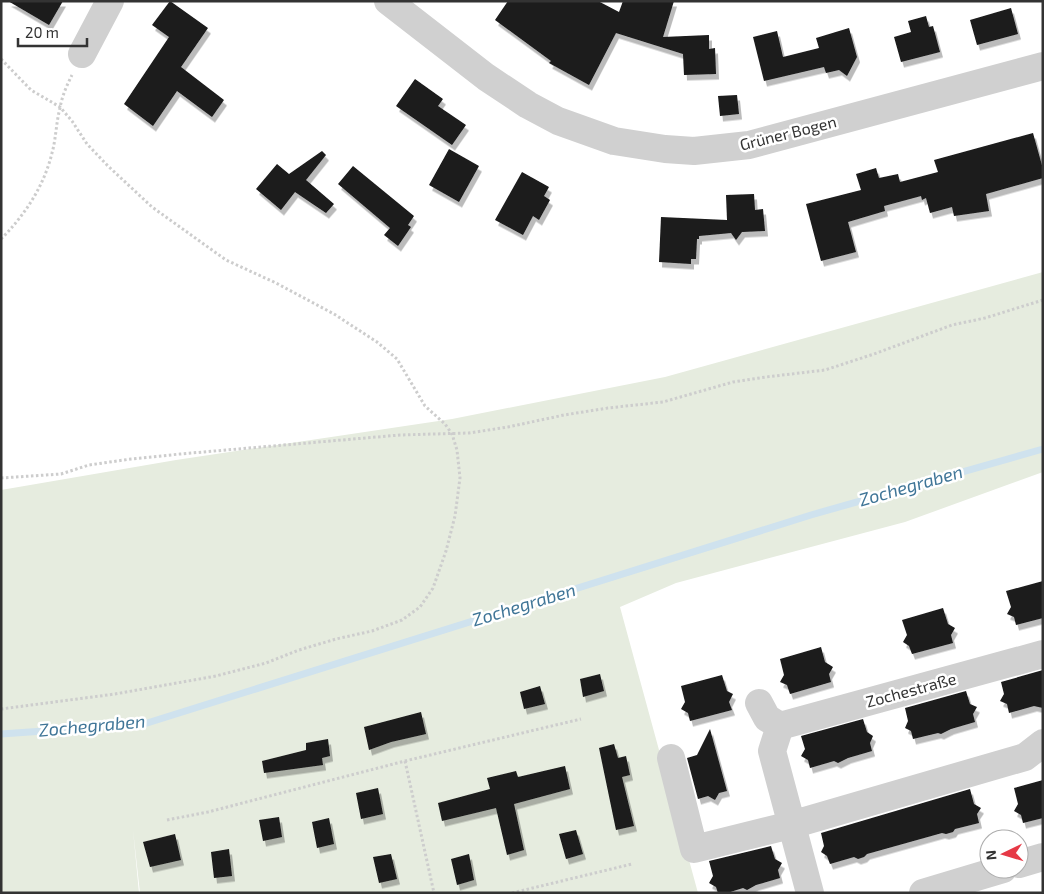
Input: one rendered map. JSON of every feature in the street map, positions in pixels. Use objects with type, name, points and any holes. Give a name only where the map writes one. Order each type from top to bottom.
[{"type":"street","points":[[82,54],[110,1]]},
{"type":"street","name":"Grüner Bogen","points":[[388,1],[486,77],[528,105],[558,121],[614,141],[664,149],[694,151],[749,145],[1043,66]]},
{"type":"street","name":"Zochestraße","points":[[780,726],[1043,654]]},
{"type":"street","points":[[759,703],[767,718],[780,726],[772,751],[810,893]]},
{"type":"street","points":[[671,758],[694,849],[791,825],[1025,757],[1043,743]]},
{"type":"street","points":[[1029,861],[1043,857]]},
{"type":"street","points":[[923,893],[979,876]]},
{"type":"path","points":[[1,239],[25,212],[45,176],[53,152],[65,88],[82,54]]},
{"type":"path","points":[[1,59],[31,90],[60,107],[87,144],[152,207],[226,260],[276,283],[334,314],[384,347],[397,359],[425,406],[445,424],[452,434],[457,450],[460,478],[455,516],[446,551],[433,588],[420,607],[402,620],[372,631],[336,639],[216,676],[115,694],[1,709]]},
{"type":"path","points":[[1,478],[61,474],[89,466],[131,458],[400,436],[452,434],[508,427],[608,408],[663,402],[698,394],[733,382],[825,370],[952,325],[986,318],[1043,300]]},
{"type":"path","points":[[167,820],[208,812],[405,761],[580,720]]},
{"type":"path","points":[[405,761],[434,893]]},
{"type":"path","points":[[512,893],[632,864]]},
{"type":"shaded area","points":[[1043,272],[1043,472],[905,522],[676,583],[620,607],[698,893],[140,893],[133,830],[139,893],[1,893],[1,490],[176,460],[452,419],[665,377]]},
{"type":"building","points":[[8,1],[63,1],[49,25]]},
{"type":"building","points":[[170,1],[208,28],[181,67],[224,100],[212,117],[177,91],[153,126],[124,104],[169,37],[152,25]]},
{"type":"building","points":[[508,1],[598,1],[619,12],[623,1],[674,1],[663,37],[709,35],[709,49],[715,48],[716,74],[684,75],[683,54],[616,33],[589,85],[549,63],[551,61],[495,20]]},
{"type":"building","points":[[1011,8],[1018,34],[977,45],[970,20]]},
{"type":"building","points":[[926,16],[929,27],[933,26],[940,52],[901,62],[894,37],[911,32],[908,21]]},
{"type":"building","points":[[849,28],[857,57],[847,76],[839,70],[826,73],[824,67],[764,81],[753,37],[777,31],[783,57],[819,48],[816,38]]},
{"type":"building","points":[[415,79],[443,99],[438,106],[466,125],[452,145],[396,106]]},
{"type":"building","points":[[737,95],[739,114],[720,116],[718,96]]},
{"type":"building","points":[[1033,133],[1043,169],[1043,178],[986,194],[989,211],[954,216],[952,207],[930,213],[926,198],[922,200],[921,196],[884,206],[885,211],[848,222],[856,252],[821,261],[806,204],[861,190],[856,174],[876,168],[879,178],[898,174],[900,182],[938,172],[934,160]]},
{"type":"building","points":[[449,149],[479,166],[459,202],[429,185]]},
{"type":"building","points":[[322,151],[326,155],[306,180],[334,204],[326,213],[295,192],[281,210],[256,189],[277,164],[289,174]]},
{"type":"building","points":[[353,166],[414,216],[408,225],[411,227],[398,246],[384,235],[390,228],[338,184]]},
{"type":"building","points":[[522,172],[549,187],[544,196],[550,200],[539,220],[533,216],[523,235],[495,220]]},
{"type":"building","points":[[754,194],[755,210],[763,209],[765,231],[742,232],[736,240],[731,233],[699,236],[699,239],[697,239],[696,259],[691,259],[691,264],[659,262],[661,217],[727,220],[726,195]]},
{"type":"building","points":[[1043,581],[1043,618],[1016,625],[1014,617],[1007,614],[1011,607],[1006,591]]},
{"type":"building","points":[[943,608],[948,624],[955,628],[951,635],[953,643],[912,654],[909,646],[903,642],[907,635],[902,620]]},
{"type":"building","points":[[821,647],[825,662],[833,667],[829,674],[831,682],[790,694],[787,685],[780,682],[784,675],[780,659]]},
{"type":"building","points":[[1043,670],[1043,708],[1034,706],[1009,713],[1007,704],[1000,701],[1004,694],[1001,682]]},
{"type":"building","points":[[600,674],[604,691],[583,697],[580,679]]},
{"type":"building","points":[[722,675],[727,691],[733,694],[729,702],[732,710],[690,721],[688,713],[681,709],[685,702],[681,686]]},
{"type":"building","points":[[540,686],[545,704],[524,709],[520,692]]},
{"type":"building","points":[[966,691],[970,704],[977,707],[973,714],[975,722],[941,734],[938,733],[913,739],[911,731],[905,728],[908,721],[905,708]]},
{"type":"building","points":[[421,712],[426,734],[391,742],[369,750],[364,727]]},
{"type":"building","points":[[863,719],[867,732],[873,736],[870,743],[872,751],[838,763],[834,761],[810,768],[808,760],[801,756],[805,749],[801,736]]},
{"type":"building","points":[[710,729],[727,791],[719,793],[715,800],[708,796],[698,799],[687,758],[697,755]]},
{"type":"building","points":[[328,739],[330,756],[322,758],[323,765],[264,773],[262,761],[306,750],[306,743]]},
{"type":"building","points":[[614,744],[618,758],[626,756],[630,775],[622,777],[634,826],[616,830],[599,748]]},
{"type":"building","points":[[565,766],[570,789],[514,804],[524,850],[507,855],[496,808],[442,821],[438,803],[490,789],[487,778],[516,771],[518,777]]},
{"type":"building","points":[[1043,780],[1043,818],[1023,823],[1021,815],[1014,811],[1018,804],[1014,788]]},
{"type":"building","points":[[378,788],[383,814],[361,819],[356,793]]},
{"type":"building","points":[[970,789],[974,804],[981,808],[977,814],[979,823],[955,829],[953,832],[946,834],[942,833],[867,854],[858,859],[854,857],[830,864],[827,856],[821,852],[824,846],[821,833]]},
{"type":"building","points":[[279,817],[282,837],[263,841],[259,820]]},
{"type":"building","points":[[329,818],[334,844],[317,848],[312,822]]},
{"type":"building","points":[[576,830],[583,854],[566,859],[559,834]]},
{"type":"building","points":[[175,834],[181,860],[150,867],[143,842]]},
{"type":"building","points":[[771,846],[775,859],[782,863],[778,870],[780,878],[756,885],[747,890],[743,888],[727,893],[718,893],[716,887],[709,883],[713,876],[709,861]]},
{"type":"building","points":[[229,849],[232,876],[214,878],[211,852]]},
{"type":"building","points":[[391,854],[397,879],[379,883],[373,857]]},
{"type":"building","points":[[469,854],[474,880],[457,885],[451,859]]},
{"type":"waterway","name":"Zochegraben","points":[[1,734],[144,724],[811,515],[1043,449]]}]
